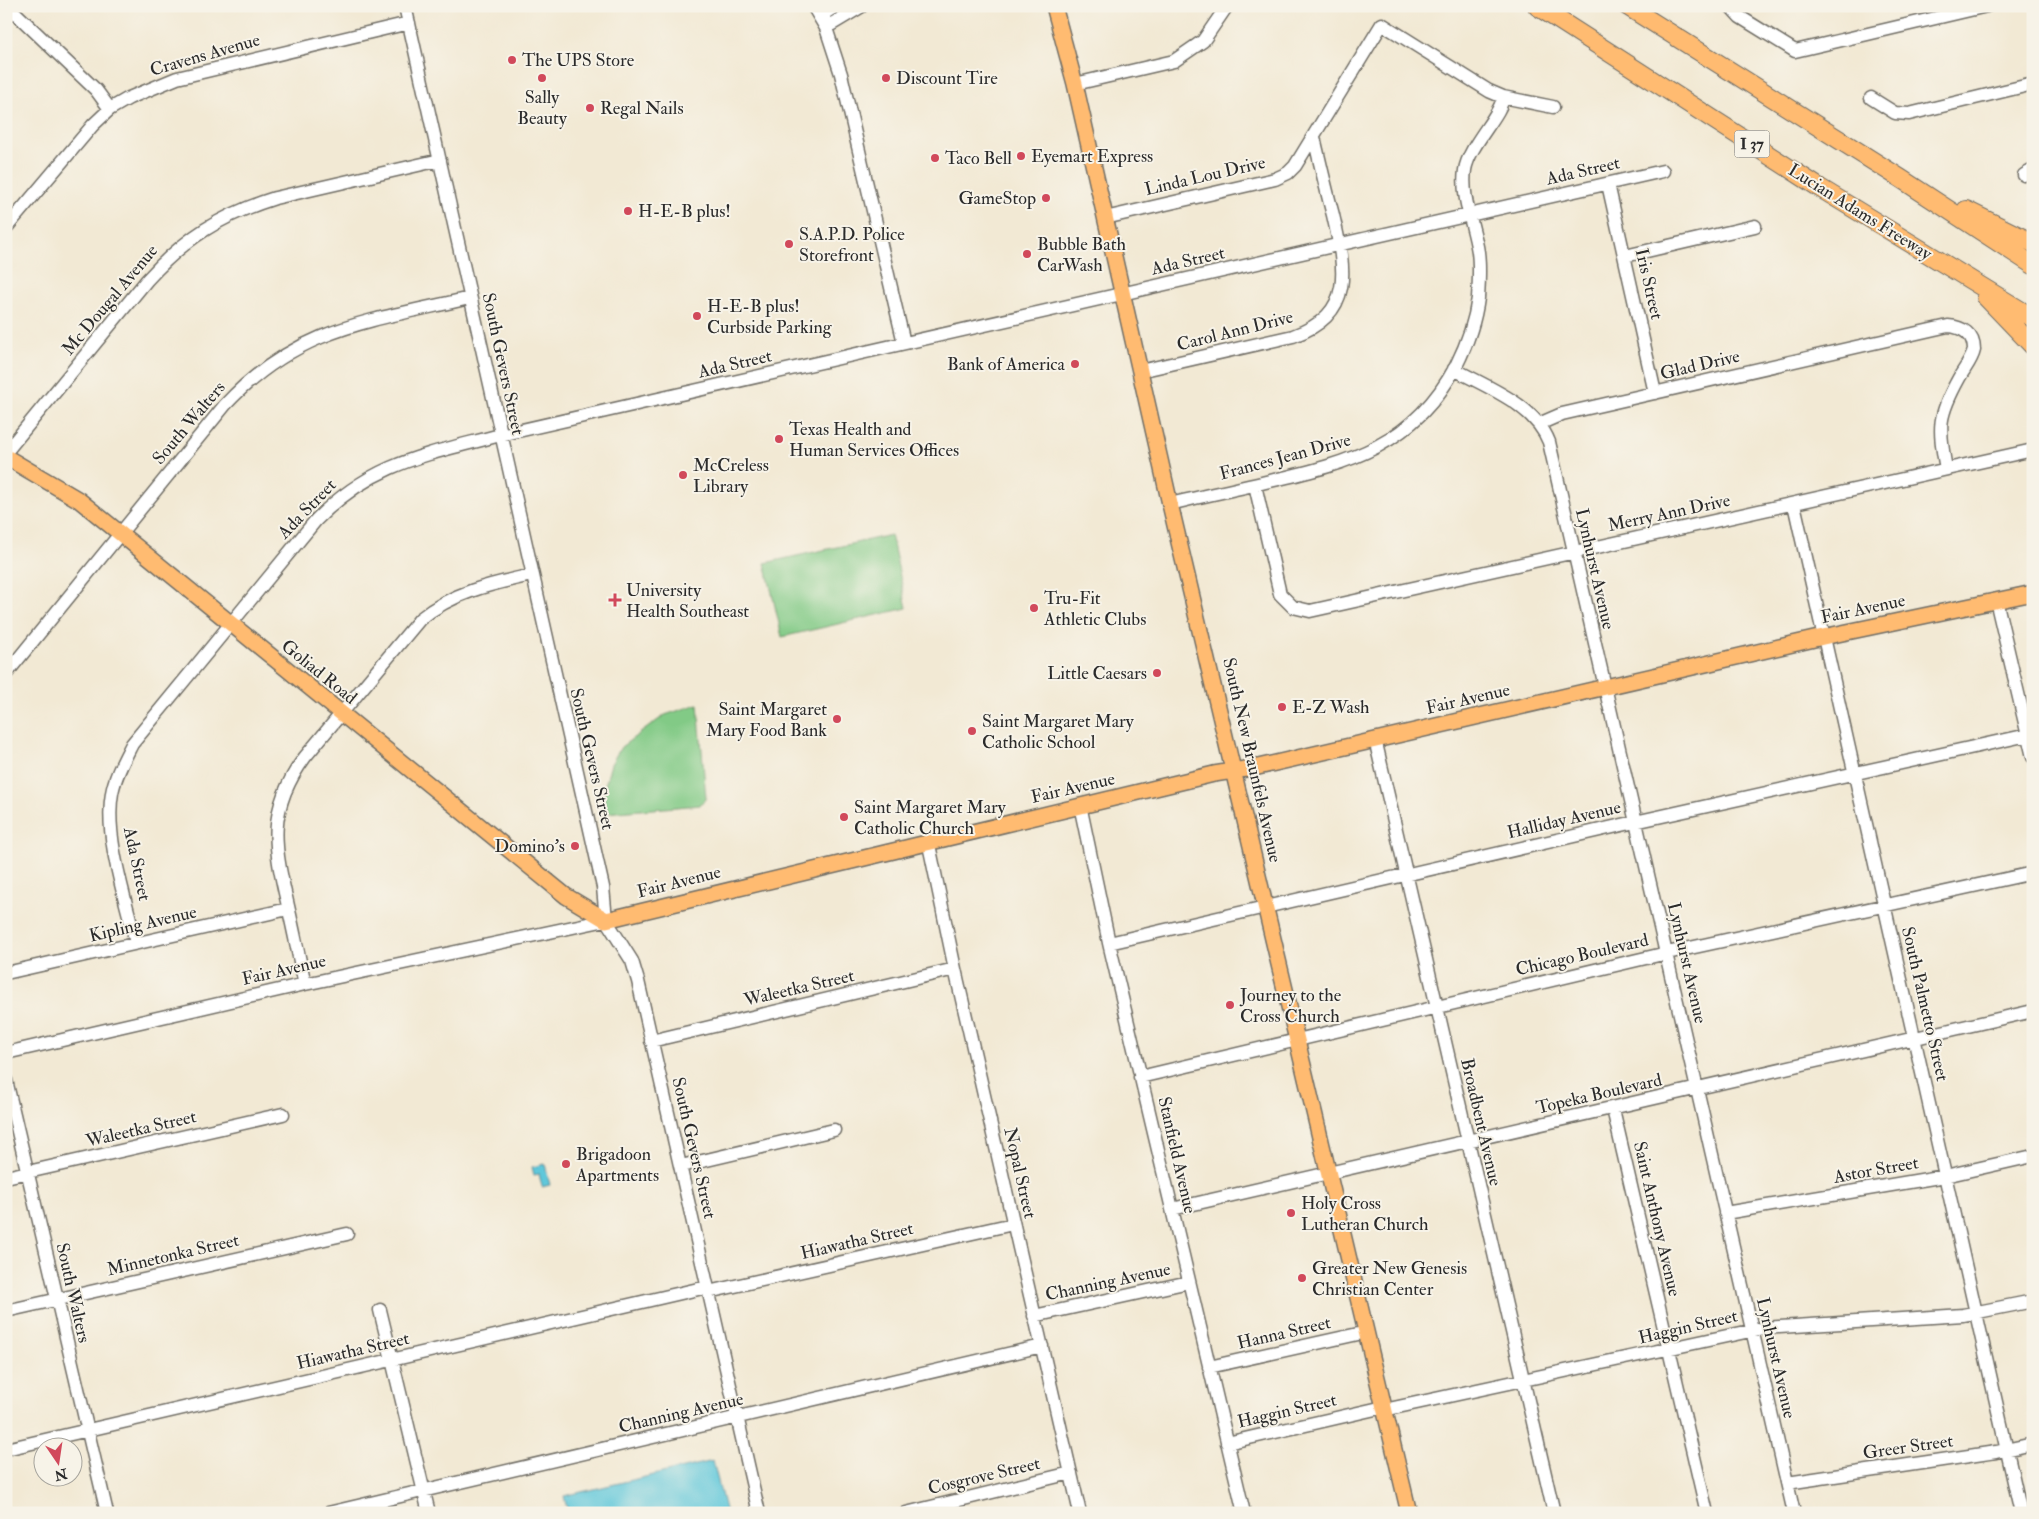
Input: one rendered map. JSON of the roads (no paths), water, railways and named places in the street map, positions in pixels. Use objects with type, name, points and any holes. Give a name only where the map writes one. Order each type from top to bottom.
[{"type":"highway","name":"Lucian Adams Freeway","points":[[1537,6],[1798,174],[2033,318]]},
{"type":"highway","points":[[1627,6],[1900,178],[2033,265]]},
{"type":"highway","points":[[1900,178],[2033,243]]},
{"type":"highway","points":[[1968,279],[2033,346]]},
{"type":"main road","name":"South New Braunfels Avenue","points":[[1057,10],[1170,504],[1267,907],[1409,1513]]},
{"type":"main road","name":"Goliad Road","points":[[6,457],[79,500],[566,896],[606,920]]},
{"type":"main road","name":"Fair Avenue","points":[[606,920],[928,840],[1080,805],[1234,770],[1258,767],[1824,637],[2033,593]]},
{"type":"street","points":[[8,6],[96,90],[110,110]]},
{"type":"street","name":"South Gevers Street","points":[[405,6],[603,887],[606,920],[632,962],[681,1166],[759,1513]]},
{"type":"street","points":[[813,6],[823,22],[841,74],[904,343]]},
{"type":"street","points":[[823,22],[825,13],[836,6]]},
{"type":"street","points":[[823,22],[832,24],[862,6]]},
{"type":"street","points":[[1075,84],[1174,61],[1203,41],[1228,6]]},
{"type":"street","points":[[1730,6],[1740,17],[1795,51],[1986,6]]},
{"type":"street","name":"Cravens Avenue","points":[[6,228],[68,153],[110,110],[155,86],[177,78],[408,23]]},
{"type":"street","name":"Linda Lou Drive","points":[[1105,218],[1275,179],[1288,173],[1314,137],[1382,24],[1503,97]]},
{"type":"street","points":[[1871,98],[1895,113],[1909,114],[2033,84]]},
{"type":"street","points":[[1503,97],[1552,107]]},
{"type":"street","name":"Frances Jean Drive","points":[[1170,504],[1344,463],[1384,443],[1419,415],[1434,398],[1454,369],[1469,336],[1478,297],[1478,253],[1469,215],[1465,186],[1467,163],[1472,149],[1503,97]]},
{"type":"street","name":"Carol Ann Drive","points":[[1140,372],[1293,336],[1314,327],[1329,312],[1342,286],[1344,272],[1340,244],[1314,137]]},
{"type":"street","name":"Mc Dougal Avenue","points":[[6,452],[147,280],[170,255],[205,228],[251,206],[275,198],[440,160]]},
{"type":"street","name":"Ada Street","points":[[136,943],[111,828],[110,804],[115,780],[132,744],[316,520],[347,491],[400,462],[500,435],[1663,171]]},
{"type":"street","name":"Iris Street","points":[[1608,184],[1655,393]]},
{"type":"street","points":[[1625,256],[1756,226]]},
{"type":"street","name":"South Walters","points":[[6,674],[225,405],[248,382],[280,356],[301,344],[347,327],[470,298]]},
{"type":"street","name":"Glad Drive","points":[[1539,424],[1562,414],[1948,326],[1958,327],[1969,334],[1974,346],[1973,356],[1947,399],[1941,417],[1940,438],[1946,469]]},
{"type":"street","points":[[1454,369],[1518,405],[1539,424]]},
{"type":"street","name":"Lynhurst Avenue","points":[[1539,424],[1549,442],[1572,552],[1698,1087],[1794,1513]]},
{"type":"street","name":"Merry Ann Drive","points":[[1255,485],[1280,594],[1286,601],[1301,610],[1310,611],[2033,450]]},
{"type":"street","name":"South Palmetto Street","points":[[1794,504],[2021,1513]]},
{"type":"street","points":[[305,984],[276,845],[280,805],[297,768],[410,629],[430,610],[472,589],[532,575]]},
{"type":"street","points":[[1996,600],[2033,757]]},
{"type":"street","name":"Halliday Avenue","points":[[1109,943],[1635,822],[2028,735]]},
{"type":"street","name":"Broadbent Avenue","points":[[1375,740],[1554,1513]]},
{"type":"street","name":"Stanfield Avenue","points":[[1080,805],[1109,943],[1244,1513]]},
{"type":"street","name":"Nopal Street","points":[[928,840],[955,969],[1080,1513]]},
{"type":"street","name":"Chicago Boulevard","points":[[1140,1076],[1667,953],[2033,873]]},
{"type":"street","name":"Kipling Avenue","points":[[6,973],[288,909]]},
{"type":"street","name":"Fair Avenue","points":[[6,1053],[305,984],[606,920]]},
{"type":"street","name":"Waleetka Street","points":[[651,1041],[955,969]]},
{"type":"street","name":"Topeka Boulevard","points":[[1172,1210],[2033,1011]]},
{"type":"street","name":"South Walters","points":[[6,1080],[107,1513]]},
{"type":"street","name":"Saint Anthony Avenue","points":[[1613,1109],[1707,1513]]},
{"type":"street","name":"Waleetka Street","points":[[6,1177],[283,1114]]},
{"type":"street","points":[[681,1166],[834,1130]]},
{"type":"street","name":"Astor Street","points":[[1725,1213],[1945,1176],[2033,1156]]},
{"type":"street","name":"Hiawatha Street","points":[[6,1449],[392,1360],[1013,1224]]},
{"type":"street","name":"Minnetonka Street","points":[[6,1311],[348,1234]]},
{"type":"street","name":"Channing Avenue","points":[[1034,1316],[1189,1282]]},
{"type":"street","name":"Haggin Street","points":[[1227,1443],[1752,1331],[1976,1314],[2033,1301]]},
{"type":"street","points":[[380,1310],[429,1513]]},
{"type":"street","name":"Hanna Street","points":[[1210,1368],[1367,1332]]},
{"type":"street","name":"Channing Avenue","points":[[328,1513],[1042,1346]]},
{"type":"street","name":"Greer Street","points":[[1787,1482],[2007,1450],[2033,1444]]},
{"type":"street","name":"Cosgrove Street","points":[[906,1513],[1071,1474]]},
{"type":"water","points":[[545,1164],[550,1185],[542,1187],[539,1174],[534,1175],[532,1167]]},
{"type":"water","points":[[713,1461],[726,1513],[568,1513],[564,1496]]},
{"type":"place","name":"The UPS Store","points":[[512,60]]},
{"type":"place","name":"Sally Beauty","points":[[542,78]]},
{"type":"place","name":"Discount Tire","points":[[886,78]]},
{"type":"place","name":"Regal Nails","points":[[590,108]]},
{"type":"place","name":"Eyemart Express","points":[[1021,156]]},
{"type":"place","name":"Taco Bell","points":[[935,158]]},
{"type":"place","name":"GameStop","points":[[1046,198]]},
{"type":"place","name":"H-E-B plus!","points":[[628,211]]},
{"type":"place","name":"S.A.P.D. Police Storefront","points":[[789,244]]},
{"type":"place","name":"Bubble Bath CarWash","points":[[1027,254]]},
{"type":"place","name":"H-E-B plus! Curbside Parking","points":[[697,316]]},
{"type":"place","name":"Bank of America","points":[[1075,364]]},
{"type":"place","name":"Texas Health and Human Services Offices","points":[[779,439]]},
{"type":"place","name":"McCreless Library","points":[[683,475]]},
{"type":"place","name":"University Health Southeast","points":[[615,600]]},
{"type":"place","name":"Tru-Fit Athletic Clubs","points":[[1034,608]]},
{"type":"place","name":"Little Caesars","points":[[1157,673]]},
{"type":"place","name":"E-Z Wash","points":[[1282,707]]},
{"type":"place","name":"Saint Margaret Mary Food Bank","points":[[837,719]]},
{"type":"place","name":"Saint Margaret Mary Catholic School","points":[[972,731]]},
{"type":"place","name":"Saint Margaret Mary Catholic Church","points":[[844,817]]},
{"type":"place","name":"Domino's","points":[[575,846]]},
{"type":"place","name":"Journey to the Cross Church","points":[[1230,1005]]},
{"type":"place","name":"Brigadoon Apartments","points":[[566,1164]]},
{"type":"place","name":"Holy Cross Lutheran Church","points":[[1291,1213]]},
{"type":"place","name":"Greater New Genesis Christian Center","points":[[1302,1278]]}]
